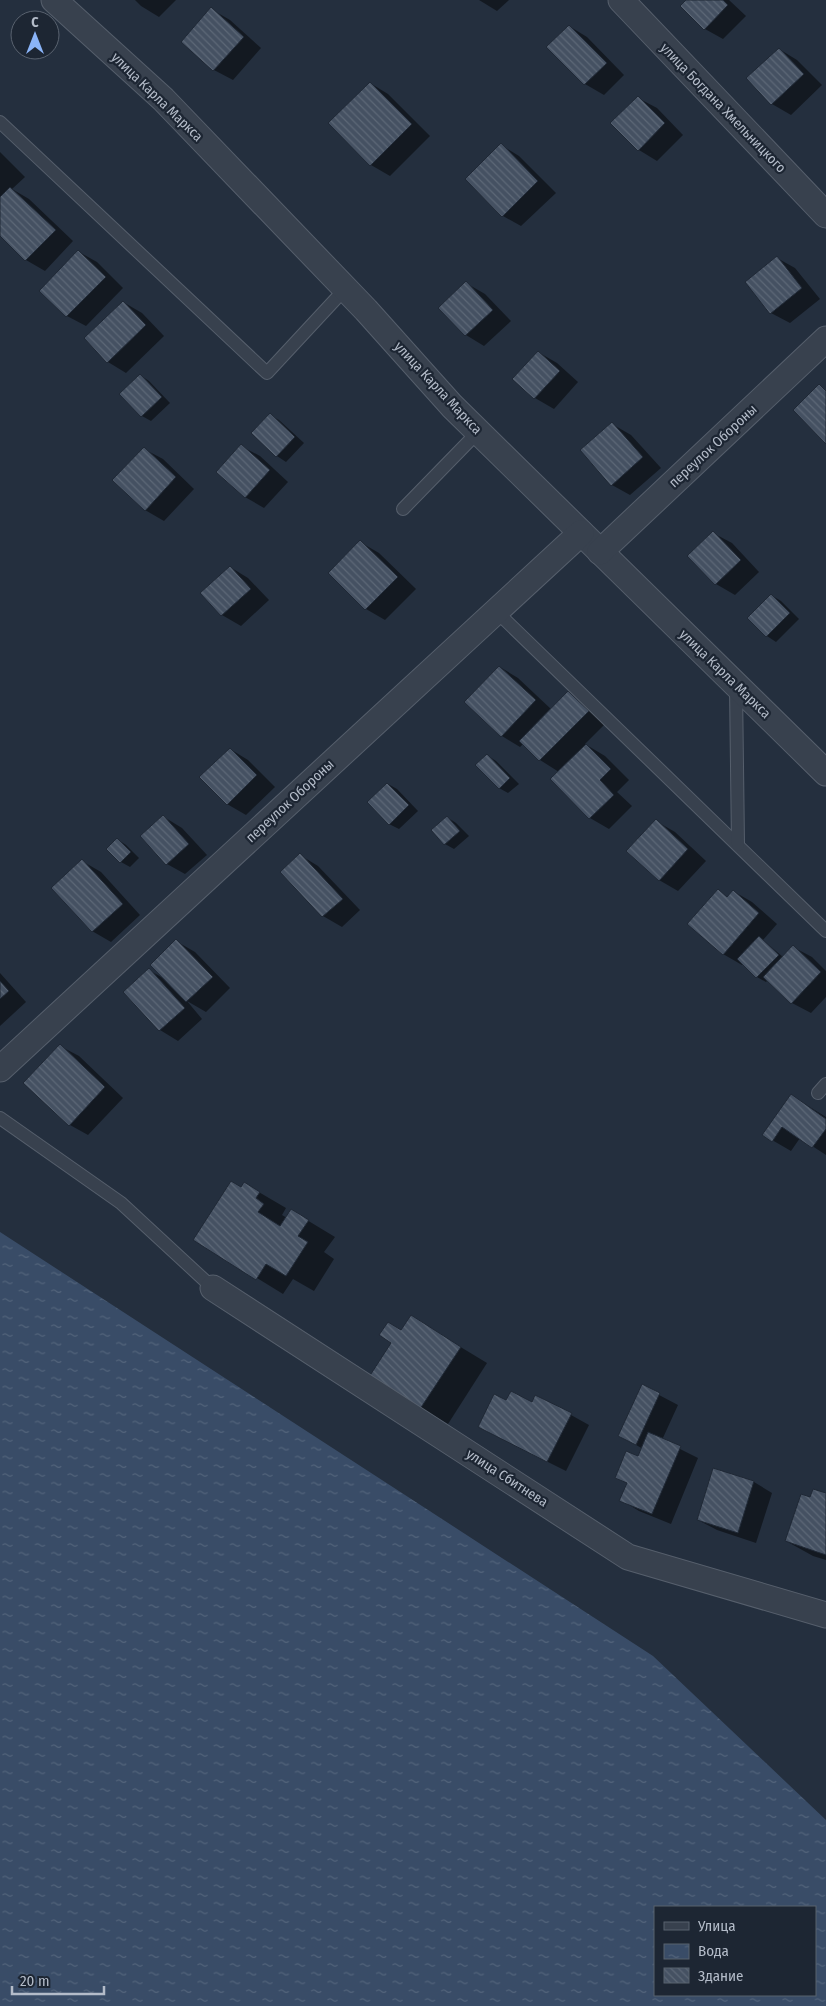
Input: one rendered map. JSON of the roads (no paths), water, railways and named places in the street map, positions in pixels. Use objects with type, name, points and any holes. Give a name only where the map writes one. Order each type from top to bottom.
[{"type":"street","name":"улица Карла Маркса","points":[[54,0],[163,99],[346,289],[452,406],[826,772]]},
{"type":"street","name":"улица Богдана Хмельницкого","points":[[621,0],[826,216]]},
{"type":"street","name":"переулок Обороны","points":[[600,552],[826,340]]},
{"type":"street","name":"переулок Обороны","points":[[0,1069],[581,533]]},
{"type":"street","name":"улица Сбитнева","points":[[212,1288],[628,1556],[826,1615]]},
{"type":"lane","points":[[0,122],[267,373],[346,289]]},
{"type":"lane","points":[[403,509],[478,432]]},
{"type":"lane","points":[[496,611],[826,931]]},
{"type":"lane","points":[[736,684],[738,845]]},
{"type":"lane","points":[[0,1118],[121,1203],[212,1288]]},
{"type":"water","points":[[0,1232],[653,1656],[826,1820],[826,2006],[0,2006]]}]
